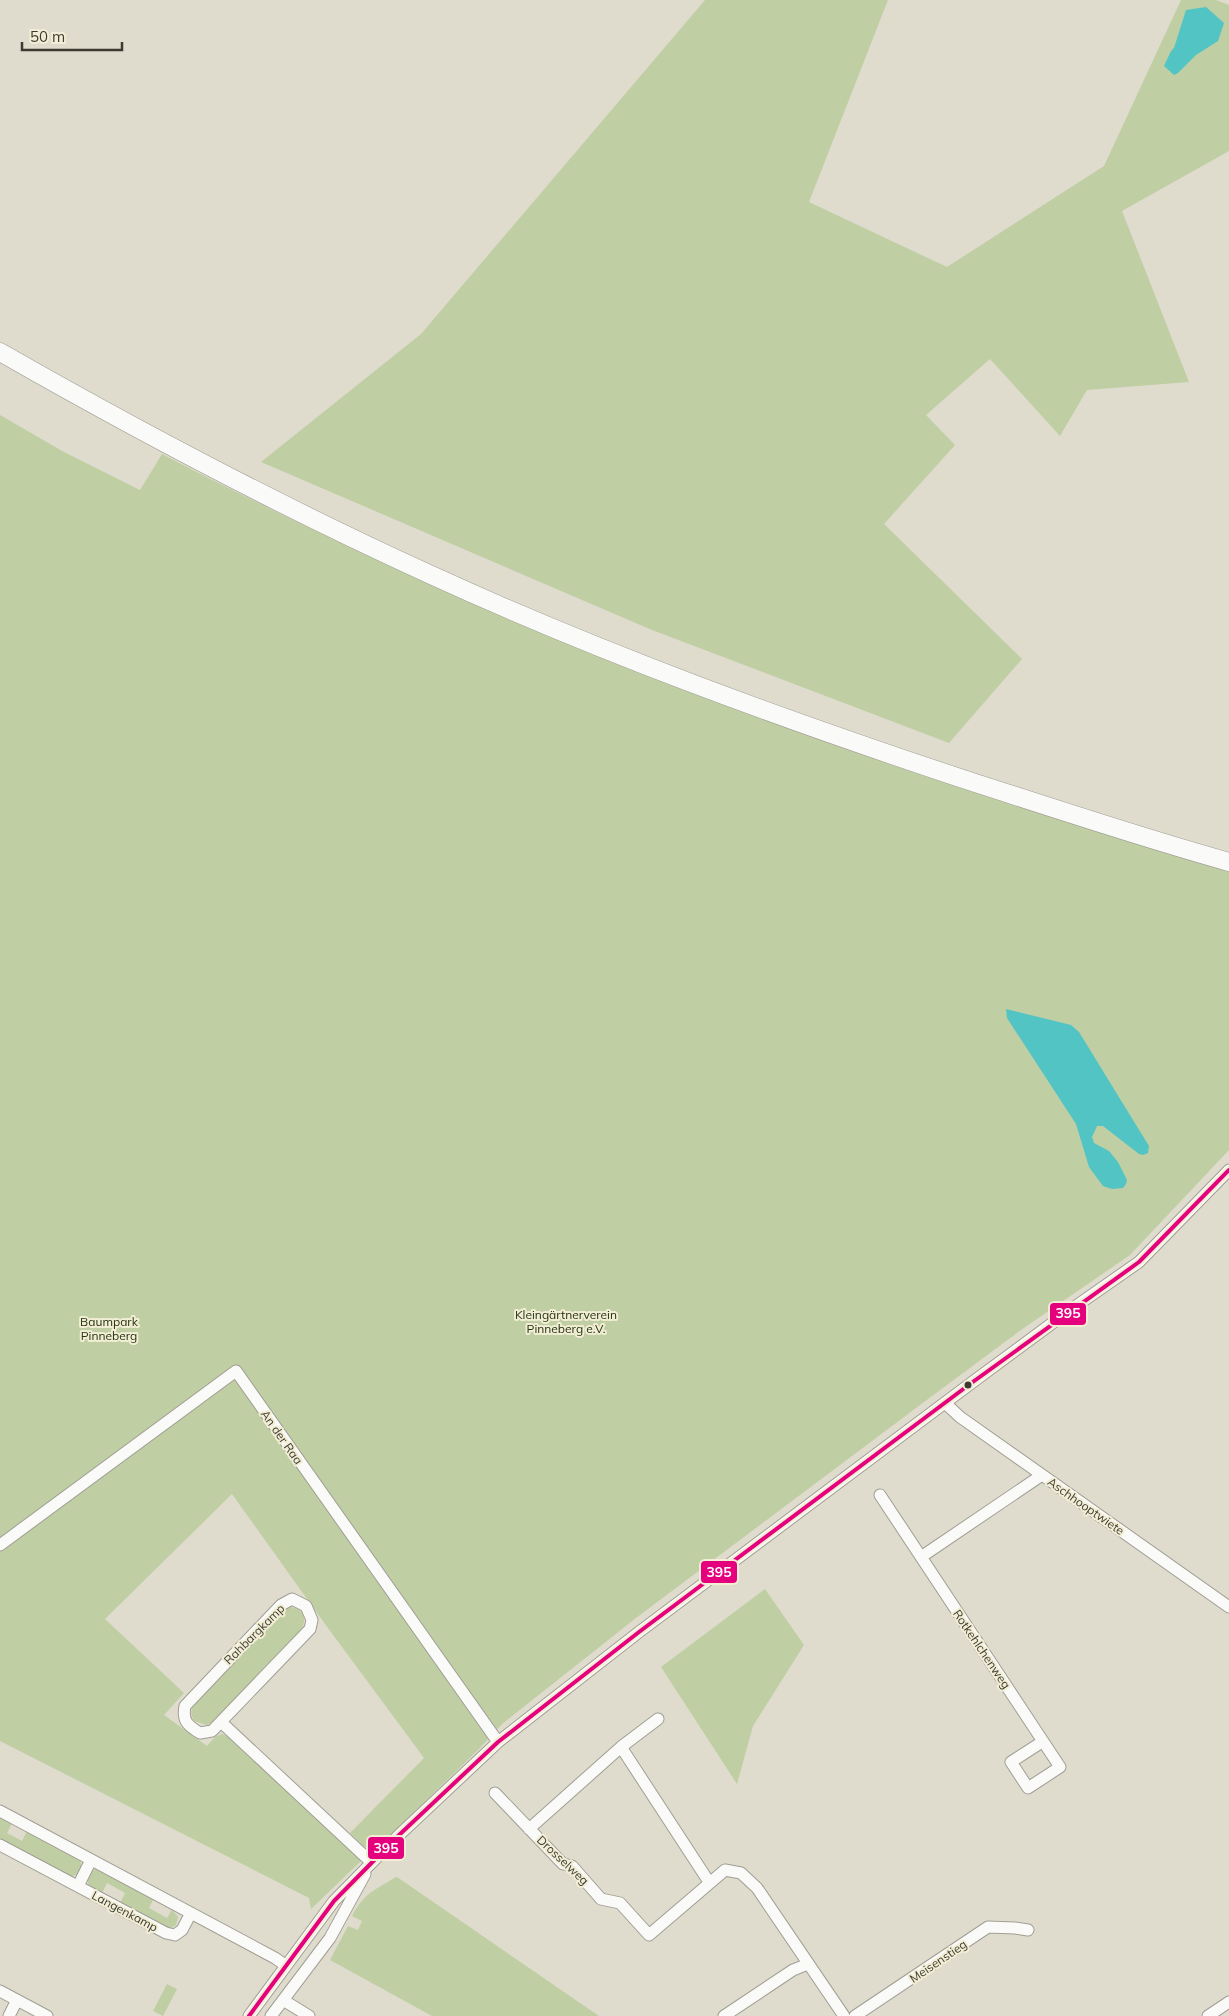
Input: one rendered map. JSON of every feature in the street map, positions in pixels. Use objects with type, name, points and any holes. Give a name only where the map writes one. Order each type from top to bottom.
[{"type":"main road","points":[[0,352],[100,409],[261,494],[428,574],[646,667],[874,749],[1138,836],[1229,862]]},
{"type":"street","points":[[249,2016],[334,1901],[371,1862],[498,1742],[639,1632],[1066,1312],[1139,1262],[1229,1170]]},
{"type":"street","name":"An der Raa","points":[[0,1545],[236,1371],[498,1742]]},
{"type":"street","name":"Aschhooptwiete","points":[[945,1403],[960,1417],[1042,1476],[1229,1607]]},
{"type":"street","points":[[921,1557],[1042,1476]]},
{"type":"street","name":"Rotkehlchenweg","points":[[880,1495],[1042,1742]]},
{"type":"street","name":"Rahbargkamp","points":[[292,1599],[306,1606],[312,1620],[310,1629],[222,1722],[212,1731],[200,1733],[188,1726],[183,1716],[185,1706],[281,1605],[292,1599]]},
{"type":"street","name":"Drosselweg","points":[[529,1828],[621,1748],[658,1719]]},
{"type":"street","points":[[222,1722],[371,1862]]},
{"type":"street","points":[[621,1748],[709,1882]]},
{"type":"street","name":"Drosselweg","points":[[495,1793],[563,1864],[572,1866],[601,1899],[620,1903],[649,1934],[725,1870],[741,1873],[758,1888],[844,2016]]},
{"type":"street","points":[[0,1811],[191,1914],[282,1969],[294,1984]]},
{"type":"street","name":"Langenkamp","points":[[0,1845],[166,1933],[175,1935],[182,1930],[191,1914]]},
{"type":"street","name":"Langenkamp","points":[[78,1886],[91,1860]]},
{"type":"street","points":[[272,2016],[330,1938],[371,1862]]},
{"type":"street","name":"Meisenstieg","points":[[855,2016],[988,1927],[1028,1930]]},
{"type":"street","points":[[724,2016],[793,1970],[808,1964]]},
{"type":"street","points":[[0,1991],[47,2016]]},
{"type":"street","points":[[9,2016],[17,2000]]},
{"type":"street","points":[[283,2000],[310,2016]]},
{"type":"street","points":[[1208,2016],[1229,2002]]},
{"type":"green space","points":[[705,0],[888,0],[809,202],[947,267],[1104,166],[1181,0],[1216,0],[1229,5],[1229,151],[1122,211],[1189,382],[1087,390],[1060,436],[990,359],[926,415],[955,445],[884,524],[1022,659],[949,743],[652,630],[261,462],[421,334]]},
{"type":"green space","points":[[0,415],[64,452],[140,490],[162,454],[291,519],[421,579],[552,636],[685,690],[954,786],[1091,829],[1229,869],[1229,1150],[1130,1255],[1021,1330],[636,1618],[502,1724],[479,1749],[376,1849],[368,1850],[350,1833],[424,1758],[232,1494],[105,1619],[184,1693],[164,1715],[207,1746],[215,1737],[222,1734],[229,1737],[361,1861],[311,1909],[309,1898],[0,1741]]},
{"type":"green space","points":[[765,1589],[804,1645],[753,1726],[737,1784],[661,1667]]},
{"type":"green space","points":[[289,1607],[298,1609],[303,1614],[304,1622],[301,1630],[213,1722],[207,1725],[194,1721],[191,1712],[194,1703],[282,1610]]},
{"type":"green space","points":[[0,1816],[12,1823],[7,1833],[22,1841],[27,1831],[80,1860],[82,1868],[76,1875],[70,1876],[0,1839]]},
{"type":"green space","points":[[95,1869],[101,1869],[154,1898],[149,1908],[167,1918],[172,1910],[178,1917],[176,1925],[166,1928],[120,1903],[125,1893],[107,1883],[102,1893],[88,1884],[89,1875]]},
{"type":"green space","points":[[396,1877],[599,2016],[432,2016],[330,1960],[348,1926],[358,1930],[362,1921],[352,1916],[356,1908],[371,1893]]},
{"type":"green space","points":[[167,1984],[177,1989],[163,2016],[153,2011]]},
{"type":"water","points":[[1206,7],[1224,23],[1218,41],[1196,55],[1174,75],[1164,66],[1174,48],[1186,10]]},
{"type":"water","points":[[1006,1009],[1071,1025],[1079,1032],[1149,1146],[1148,1153],[1139,1154],[1103,1126],[1097,1126],[1092,1137],[1094,1143],[1109,1151],[1118,1162],[1127,1180],[1123,1188],[1112,1189],[1103,1186],[1089,1167],[1076,1124],[1007,1018]]},
{"type":"transit line","name":"395","points":[[249,2016],[334,1901],[398,1836],[498,1742],[639,1632],[970,1384],[1139,1262],[1229,1170]]},
{"type":"park label","name":"Kleingärtnerverein Pinneberg e.V.","points":[[566,1321]]},
{"type":"park label","name":"Baumpark Pinneberg","points":[[109,1328]]}]
